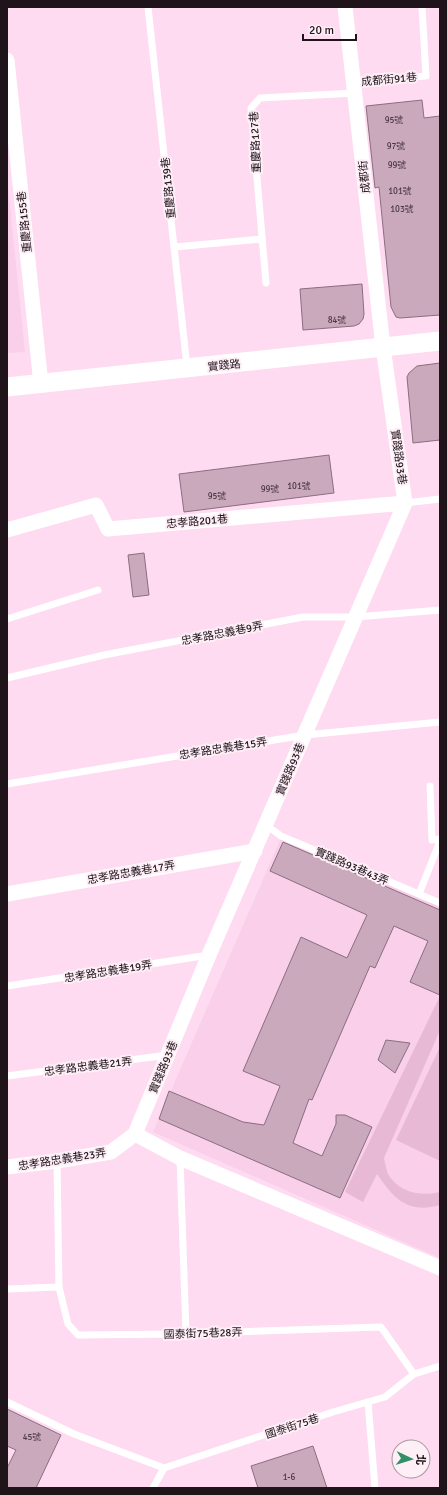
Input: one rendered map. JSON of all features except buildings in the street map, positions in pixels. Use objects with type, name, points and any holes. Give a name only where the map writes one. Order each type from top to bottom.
[{"type":"street","name":"成都街","points":[[344,7],[383,347]]},
{"type":"street","name":"重慶路155巷","points":[[7,60],[41,384]]},
{"type":"street","name":"實踐路","points":[[7,387],[440,341]]},
{"type":"street","name":"實踐路93巷","points":[[135,1134],[209,955],[406,503],[383,347]]},
{"type":"street","name":"忠孝路201巷","points":[[7,530],[96,505],[108,529],[406,503]]},
{"type":"street","name":"忠孝路忠義巷17弄","points":[[7,894],[255,851]]},
{"type":"street","points":[[135,1134],[180,1158],[440,1268]]},
{"type":"street","name":"忠孝路忠義巷23弄","points":[[7,1167],[111,1152],[135,1134]]},
{"type":"lane","name":"重慶路139巷","points":[[148,7],[187,369]]},
{"type":"lane","name":"成都街91巷","points":[[354,88],[426,76],[422,7]]},
{"type":"lane","name":"重慶路127巷","points":[[266,283],[251,108],[260,98],[354,88]]},
{"type":"lane","points":[[174,247],[262,239]]},
{"type":"lane","points":[[406,503],[440,499]]},
{"type":"lane","points":[[7,619],[98,590]]},
{"type":"lane","name":"忠孝路忠義巷9弄","points":[[7,678],[104,655],[303,617],[356,618],[440,610]]},
{"type":"lane","name":"忠孝路忠義巷15弄","points":[[7,784],[305,735],[440,722]]},
{"type":"lane","points":[[419,894],[440,840],[432,840],[430,786]]},
{"type":"lane","name":"實踐路93巷43弄","points":[[266,825],[281,836],[440,903]]},
{"type":"lane","name":"忠孝路忠義巷19弄","points":[[7,986],[209,955]]},
{"type":"lane","name":"忠孝路忠義巷21弄","points":[[7,1076],[168,1056]]},
{"type":"lane","points":[[180,1158],[186,1334]]},
{"type":"lane","name":"國泰街75巷28弄","points":[[57,1161],[59,1287],[68,1324],[78,1335],[186,1334],[381,1327],[414,1374]]},
{"type":"lane","points":[[7,1289],[59,1287]]},
{"type":"lane","name":"國泰街75巷","points":[[164,1468],[333,1412],[385,1397],[414,1374],[440,1366]]},
{"type":"lane","points":[[7,1402],[74,1434],[164,1468],[152,1488]]},
{"type":"lane","points":[[368,1402],[376,1488]]},
{"type":"shaded area","points":[[7,177],[25,352],[7,353]]},
{"type":"shaded area","points":[[281,838],[440,906],[440,1258],[153,1132]]},
{"type":"shaded area","points":[[440,996],[440,1030],[384,1158],[388,1174],[392,1180],[404,1189],[411,1192],[425,1194],[440,1192],[440,1205],[429,1207],[410,1206],[396,1197],[377,1174],[363,1202],[345,1192]]},
{"type":"shaded area","points":[[440,1047],[440,1161],[396,1140]]}]
